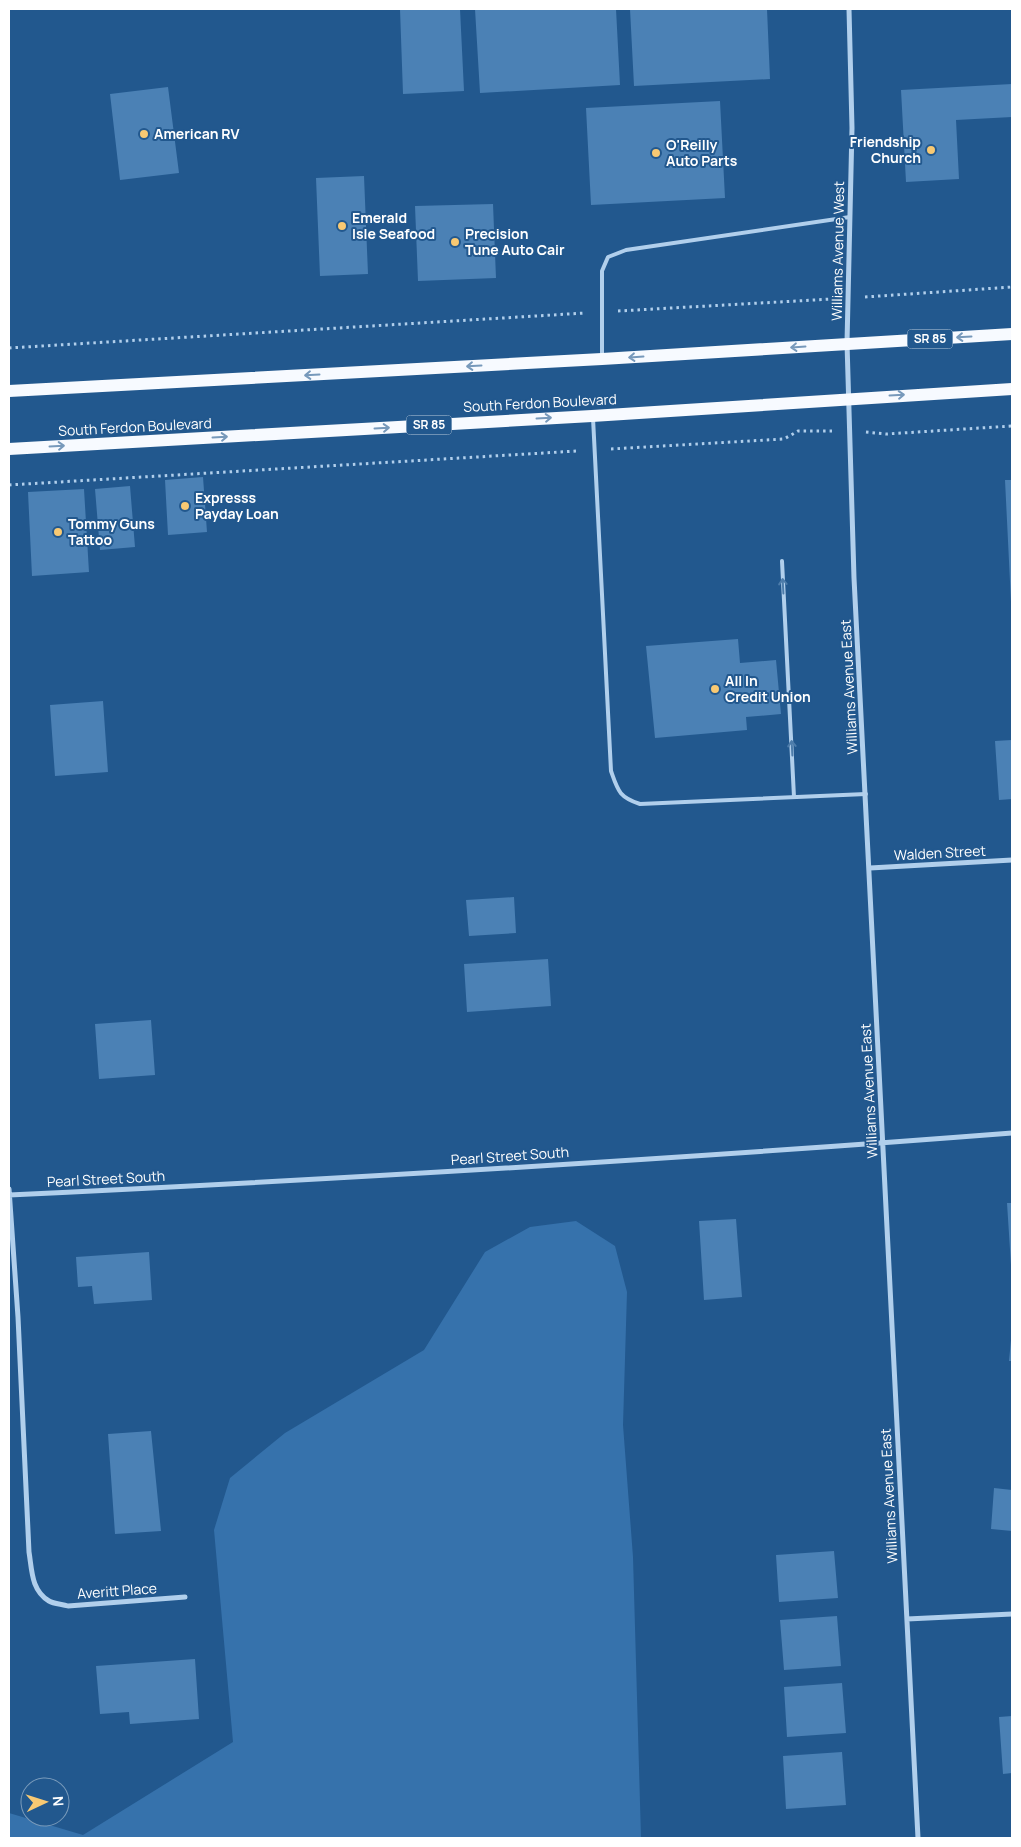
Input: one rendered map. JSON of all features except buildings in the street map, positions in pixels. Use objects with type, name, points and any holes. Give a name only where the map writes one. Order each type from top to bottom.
[{"type":"main road","name":"SR 85","points":[[9,391],[602,359],[1012,334]]},
{"type":"main road","name":"South Ferdon Boulevard","points":[[9,449],[592,416],[1012,389]]},
{"type":"street","name":"Williams Avenue West","points":[[847,343],[852,128],[849,9]]},
{"type":"street","name":"Williams Avenue East","points":[[847,343],[854,578],[918,1838]]},
{"type":"street","name":"Walden Street","points":[[870,868],[1012,860]]},
{"type":"street","name":"Pearl Street South","points":[[9,1195],[255,1183],[1012,1133]]},
{"type":"street","name":"Averitt Place","points":[[9,1189],[18,1317],[29,1552],[33,1582],[49,1601],[68,1606],[185,1597]]},
{"type":"street","points":[[907,1620],[1012,1614]]},
{"type":"lane","points":[[602,359],[602,271],[608,257],[626,250],[850,217]]},
{"type":"lane","points":[[592,416],[611,771],[618,791],[626,799],[640,804],[866,794]]},
{"type":"lane","points":[[782,562],[794,797]]},
{"type":"path","points":[[9,348],[1012,288]]},
{"type":"path","points":[[9,484],[784,439],[798,431],[850,431],[886,434],[1012,426]]},
{"type":"shaded area","points":[[576,1221],[615,1246],[627,1292],[623,1425],[633,1557],[641,1838],[9,1838],[9,1813],[20,1816],[20,1827],[56,1827],[83,1835],[233,1742],[214,1530],[230,1478],[285,1433],[424,1350],[485,1252],[530,1227]]},
{"type":"place","name":"American RV","points":[[144,134]]},
{"type":"place","name":"Friendship Church","points":[[931,150]]},
{"type":"place","name":"O'Reilly Auto Parts","points":[[656,153]]},
{"type":"place","name":"Emerald Isle Seafood","points":[[342,226]]},
{"type":"place","name":"Precision Tune Auto Cair","points":[[455,242]]},
{"type":"place","name":"Expresss Payday Loan","points":[[185,506]]},
{"type":"place","name":"Tommy Guns Tattoo","points":[[58,532]]},
{"type":"place","name":"All In Credit Union","points":[[715,689]]}]
